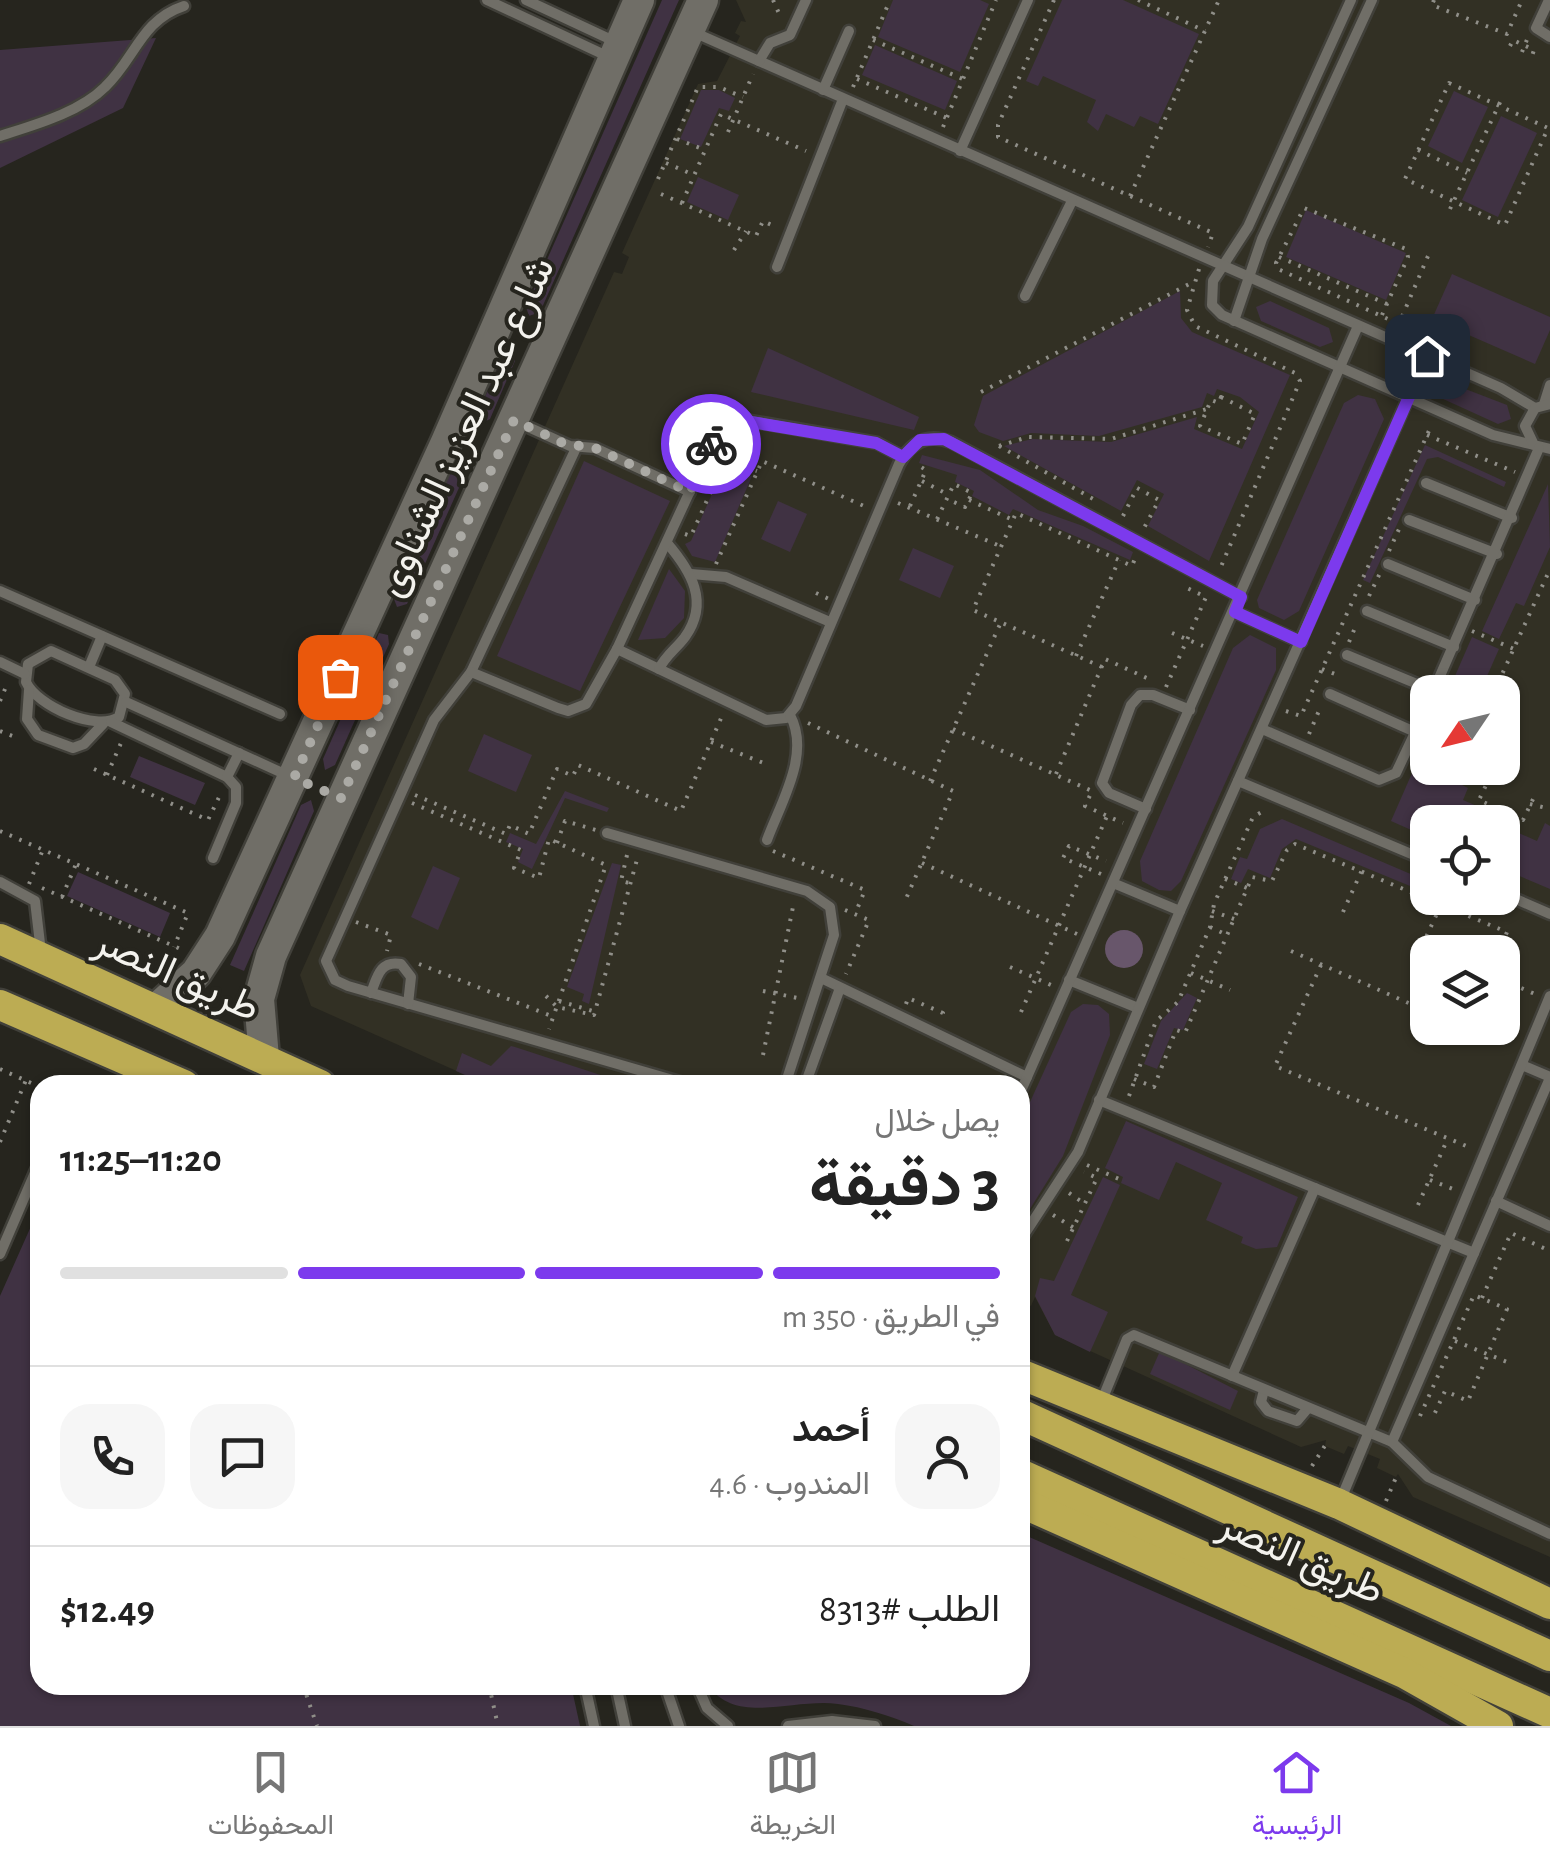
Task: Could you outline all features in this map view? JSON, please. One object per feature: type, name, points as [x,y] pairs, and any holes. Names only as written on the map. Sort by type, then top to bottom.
[{"type":"highway","name":"طريق النصر","points":[[0,939],[299,1075]]},
{"type":"highway","points":[[0,1005],[161,1075]]},
{"type":"highway","name":"طريق النصر","points":[[1030,1378],[1339,1504],[1550,1604]]},
{"type":"highway","points":[[1030,1419],[1550,1656]]},
{"type":"highway","name":"طريق النصر","points":[[1030,1479],[1550,1713]]},
{"type":"highway","points":[[1030,1506],[1404,1674],[1498,1726]]},
{"type":"street","name":"شارع عبد العزيز الشناوى","points":[[156,1009],[208,961],[446,442],[639,0]]},
{"type":"street","name":"شارع عبد العزيز الشناوى","points":[[264,1058],[258,1014],[266,970],[702,0]]},
{"type":"street","points":[[498,324],[548,345]]},
{"type":"street","points":[[446,442],[494,463]]},
{"type":"street","points":[[371,609],[417,629]]},
{"type":"street","points":[[294,778],[341,798]]},
{"type":"street","points":[[1508,1695],[1550,1724]]},
{"type":"lane","points":[[488,0],[616,51]]},
{"type":"lane","points":[[526,0],[616,51]]},
{"type":"lane","points":[[759,61],[770,42],[788,38],[806,0]]},
{"type":"lane","points":[[960,151],[1028,0]]},
{"type":"lane","points":[[1351,0],[1248,228],[1222,267],[1209,298],[1216,311],[1234,321],[1507,440],[1541,447]]},
{"type":"lane","points":[[1234,321],[1262,240],[1372,0]]},
{"type":"lane","points":[[1549,0],[1536,28],[1550,37]]},
{"type":"lane","points":[[0,136],[94,97],[112,80],[152,22],[184,6]]},
{"type":"lane","points":[[1338,28],[1355,35]]},
{"type":"lane","points":[[689,30],[1543,405]]},
{"type":"lane","points":[[823,90],[849,31]]},
{"type":"lane","points":[[777,267],[845,100]]},
{"type":"lane","points":[[1025,296],[1072,201]]},
{"type":"lane","points":[[1028,1075],[1358,326]]},
{"type":"lane","points":[[1030,1226],[1072,1163],[1427,356]]},
{"type":"lane","points":[[1541,447],[1525,426],[1543,405],[1550,385]]},
{"type":"lane","points":[[514,420],[577,446],[595,448],[690,492]]},
{"type":"lane","points":[[471,672],[568,710],[586,704],[617,648],[716,434],[739,420],[876,443],[903,457]]},
{"type":"lane","points":[[766,840],[798,755],[797,730],[790,715],[884,497],[903,457],[920,440],[936,438],[986,460],[1241,597]]},
{"type":"lane","points":[[577,446],[471,672],[434,720],[326,954],[328,968],[341,984],[655,1075]]},
{"type":"lane","points":[[1442,675],[1541,447]]},
{"type":"lane","points":[[1426,483],[1512,518]]},
{"type":"lane","points":[[1409,520],[1497,554]]},
{"type":"lane","points":[[659,668],[684,637],[695,615],[697,598],[691,574],[667,543]]},
{"type":"lane","points":[[1388,564],[1476,600]]},
{"type":"lane","points":[[691,574],[712,574],[830,622]]},
{"type":"lane","points":[[0,591],[280,714]]},
{"type":"lane","points":[[1367,611],[1454,647]]},
{"type":"lane","points":[[1235,612],[1301,642]]},
{"type":"lane","points":[[88,667],[102,636]]},
{"type":"lane","points":[[617,648],[771,721],[790,715]]},
{"type":"lane","points":[[20,671],[34,657],[51,651],[115,680],[126,702],[294,778]]},
{"type":"lane","points":[[1346,655],[1410,682]]},
{"type":"lane","points":[[0,662],[20,671],[29,690],[28,719],[38,735],[72,748],[84,744],[126,702]]},
{"type":"lane","points":[[29,690],[43,700],[128,730],[228,777],[238,798],[213,858]]},
{"type":"lane","points":[[1146,809],[1108,793],[1102,779],[1133,701],[1144,694],[1192,704]]},
{"type":"lane","points":[[1330,694],[1410,730]]},
{"type":"lane","points":[[1262,729],[1379,780],[1396,773],[1410,743]]},
{"type":"lane","points":[[228,777],[239,753]]},
{"type":"lane","points":[[1238,781],[1410,853]]},
{"type":"lane","points":[[607,834],[820,896],[835,921],[788,1075]]},
{"type":"lane","points":[[1113,881],[1180,911]]},
{"type":"lane","points":[[0,882],[27,888],[38,907],[42,958]]},
{"type":"lane","points":[[1520,901],[1550,914]]},
{"type":"lane","points":[[371,993],[380,969],[401,964],[412,977],[408,1004]]},
{"type":"lane","points":[[820,978],[1023,1075]]},
{"type":"lane","points":[[1067,985],[1138,1008]]},
{"type":"lane","points":[[809,1075],[840,988]]},
{"type":"lane","points":[[1339,1504],[1549,998]]},
{"type":"lane","points":[[1392,1442],[1550,1078],[1522,1064]]},
{"type":"lane","points":[[1099,1100],[1474,1253]]},
{"type":"lane","points":[[0,1254],[30,1184]]},
{"type":"lane","points":[[1232,1376],[1315,1188]]},
{"type":"lane","points":[[1496,1202],[1550,1226]]},
{"type":"lane","points":[[1099,1406],[1132,1335],[1392,1442],[1428,1476],[1550,1534]]},
{"type":"lane","points":[[1264,1390],[1262,1406],[1279,1415],[1298,1421],[1308,1408]]},
{"type":"lane","points":[[1384,1400],[1406,1410]]},
{"type":"lane","points":[[587,1695],[594,1726]]},
{"type":"lane","points":[[618,1695],[625,1726]]},
{"type":"lane","points":[[669,1695],[680,1726]]},
{"type":"lane","points":[[701,1695],[707,1708],[728,1726]]},
{"type":"lane","points":[[788,1726],[832,1721],[874,1726]]},
{"type":"path","points":[[773,0],[778,15],[795,24]]},
{"type":"path","points":[[845,100],[890,0]]},
{"type":"path","points":[[937,141],[995,2],[988,0]]},
{"type":"path","points":[[1054,0],[998,126],[998,137],[1213,233],[1187,310],[1195,326],[1295,373],[1300,381],[1214,582]]},
{"type":"path","points":[[1138,0],[1205,30]]},
{"type":"path","points":[[1154,7],[1157,0]]},
{"type":"path","points":[[1130,197],[1219,0]]},
{"type":"path","points":[[1434,0],[1432,5],[1507,34],[1522,0]]},
{"type":"path","points":[[873,40],[963,79]]},
{"type":"path","points":[[1510,46],[1513,40],[1524,49],[1534,50],[1532,56]]},
{"type":"path","points":[[728,132],[759,61]]},
{"type":"path","points":[[856,79],[946,118]]},
{"type":"path","points":[[1449,83],[1498,105],[1548,128],[1505,225],[1406,180],[1449,83]]},
{"type":"path","points":[[658,179],[698,87],[718,87],[744,96]]},
{"type":"path","points":[[1450,208],[1503,96]]},
{"type":"path","points":[[682,203],[721,114],[820,157]]},
{"type":"path","points":[[676,138],[705,150]]},
{"type":"path","points":[[1418,150],[1467,173]]},
{"type":"path","points":[[666,162],[694,175]]},
{"type":"path","points":[[661,194],[756,236],[763,221],[790,233]]},
{"type":"path","points":[[1382,315],[1408,258],[1404,248],[1307,207],[1276,266],[1399,324]]},
{"type":"path","points":[[734,250],[746,232]]},
{"type":"path","points":[[1391,341],[1428,256]]},
{"type":"path","points":[[1279,257],[1387,304]]},
{"type":"path","points":[[981,392],[1195,280]]},
{"type":"path","points":[[986,460],[999,446],[1018,438],[1111,439],[1207,409],[1211,400],[1219,403],[1221,397],[1256,414],[1242,444],[1200,426],[1207,409]]},
{"type":"path","points":[[1272,706],[1300,716],[1438,411]]},
{"type":"path","points":[[1426,435],[1528,477]]},
{"type":"path","points":[[903,457],[926,470],[909,508]]},
{"type":"path","points":[[674,528],[691,536],[725,460],[757,472]]},
{"type":"path","points":[[712,574],[762,461],[878,512]]},
{"type":"path","points":[[921,481],[948,497],[965,507],[972,493],[954,484],[948,497],[937,519]]},
{"type":"path","points":[[1123,516],[1138,488],[1159,500],[1144,528]]},
{"type":"path","points":[[884,497],[1001,547]]},
{"type":"path","points":[[969,500],[1013,520]]},
{"type":"path","points":[[1102,667],[973,610],[1016,513],[1132,566],[1142,543]]},
{"type":"path","points":[[1076,656],[1119,560]]},
{"type":"path","points":[[1502,675],[1550,569]]},
{"type":"path","points":[[1160,698],[1206,597],[1185,587],[1192,570]]},
{"type":"path","points":[[1362,580],[1374,586]]},
{"type":"path","points":[[816,593],[823,596]]},
{"type":"path","points":[[930,780],[1001,622]]},
{"type":"path","points":[[1342,624],[1354,630]]},
{"type":"path","points":[[1464,627],[1514,648]]},
{"type":"path","points":[[1172,633],[1216,652]]},
{"type":"path","points":[[1056,774],[1105,660],[1166,686],[1192,704]]},
{"type":"path","points":[[1322,669],[1335,674]]},
{"type":"path","points":[[0,702],[20,671]]},
{"type":"path","points":[[400,793],[506,834],[510,825],[530,834],[557,769],[573,776],[578,766],[682,810],[728,702]]},
{"type":"path","points":[[790,715],[953,791],[905,901]]},
{"type":"path","points":[[953,729],[1092,791],[1085,806],[1137,829]]},
{"type":"path","points":[[107,775],[128,730]]},
{"type":"path","points":[[0,731],[16,737]]},
{"type":"path","points":[[711,742],[766,764]]},
{"type":"path","points":[[94,769],[208,820],[228,777]]},
{"type":"path","points":[[1486,785],[1479,800],[1490,805]]},
{"type":"path","points":[[400,793],[521,850],[514,868],[540,878],[549,839],[606,865],[544,1043]]},
{"type":"path","points":[[1520,819],[1523,820],[1534,797]]},
{"type":"path","points":[[1530,804],[1550,810]]},
{"type":"path","points":[[1124,1110],[1156,1021],[1178,1002],[1253,817],[1271,810]]},
{"type":"path","points":[[1021,1012],[1108,816]]},
{"type":"path","points":[[557,842],[565,821],[607,834]]},
{"type":"path","points":[[0,831],[188,913],[174,946]]},
{"type":"path","points":[[630,884],[621,881],[631,840]]},
{"type":"path","points":[[1134,1079],[1154,1087],[1176,1030],[1185,1034],[1247,888],[1254,876],[1273,880],[1286,850],[1295,844],[1410,891]]},
{"type":"path","points":[[1113,881],[1063,858],[1063,852],[1068,846],[1120,867]]},
{"type":"path","points":[[27,888],[43,850]]},
{"type":"path","points":[[546,996],[589,1017],[596,1012],[638,856]]},
{"type":"path","points":[[786,856],[865,890],[852,912],[870,920],[840,988]]},
{"type":"path","points":[[922,863],[1088,939]]},
{"type":"path","points":[[62,897],[76,864]]},
{"type":"path","points":[[1344,912],[1362,870]]},
{"type":"path","points":[[15,876],[27,888],[62,897],[208,961]]},
{"type":"path","points":[[1225,880],[1247,888]]},
{"type":"path","points":[[762,1055],[794,902]]},
{"type":"path","points":[[1212,911],[1234,920]]},
{"type":"path","points":[[1467,915],[1507,932],[1506,935]]},
{"type":"path","points":[[343,916],[391,935],[385,950],[402,957]]},
{"type":"path","points":[[1210,928],[1227,935]]},
{"type":"path","points":[[1291,951],[1410,1005]]},
{"type":"path","points":[[419,964],[554,1016]]},
{"type":"path","points":[[1321,965],[1276,1066],[1484,1154]]},
{"type":"path","points":[[1010,967],[1067,985]]},
{"type":"path","points":[[1191,974],[1230,990]]},
{"type":"path","points":[[1520,987],[1549,998]]},
{"type":"path","points":[[763,991],[793,997]]},
{"type":"path","points":[[908,998],[943,1014]]},
{"type":"path","points":[[927,1007],[930,1000]]},
{"type":"path","points":[[0,1068],[30,1082]]},
{"type":"path","points":[[0,1142],[26,1080]]},
{"type":"path","points":[[1418,1205],[1448,1138]]},
{"type":"path","points":[[1072,1163],[1119,1180]]},
{"type":"path","points":[[1067,1241],[1097,1178],[1072,1163]]},
{"type":"path","points":[[1430,1180],[1466,1194]]},
{"type":"path","points":[[1059,1186],[1086,1204]]},
{"type":"path","points":[[1042,1208],[1074,1228]]},
{"type":"path","points":[[1482,1298],[1510,1233],[1550,1251]]},
{"type":"path","points":[[1406,1410],[1422,1417],[1474,1295],[1507,1309],[1468,1400],[1445,1391],[1434,1416]]},
{"type":"path","points":[[1455,1341],[1507,1362]]},
{"type":"path","points":[[1300,1488],[1326,1444]]},
{"type":"path","points":[[307,1695],[318,1726]]},
{"type":"path","points":[[491,1695],[498,1726]]},
{"type":"shaded area","points":[[662,0],[679,0],[540,312],[529,316],[526,307]]},
{"type":"shaded area","points":[[736,0],[1550,0],[1550,1557],[1413,1497],[1398,1474],[1396,1477],[1377,1468],[1380,1459],[1348,1446],[1344,1454],[1325,1446],[1326,1440],[1301,1447],[1055,1335],[1035,1297],[1030,1306],[1030,1075],[466,1075],[311,1006],[300,975],[614,272],[622,274],[629,257],[622,253],[698,84],[717,81],[740,36],[735,33],[741,21],[746,22]]},
{"type":"shaded area","points":[[893,0],[980,0],[989,4],[960,72],[878,37]]},
{"type":"shaded area","points":[[1062,0],[1123,0],[1199,34],[1158,124],[1140,116],[1134,127],[1106,114],[1098,131],[1087,122],[1096,100],[1043,76],[1038,86],[1026,81]]},
{"type":"shaded area","points":[[156,38],[123,108],[0,168],[0,50]]},
{"type":"shaded area","points":[[875,45],[957,81],[945,110],[862,75]]},
{"type":"shaded area","points":[[701,90],[719,90],[735,98],[729,111],[719,108],[701,147],[680,139]]},
{"type":"shaded area","points":[[1454,91],[1488,107],[1462,163],[1428,146]]},
{"type":"shaded area","points":[[1501,116],[1537,133],[1498,217],[1462,200]]},
{"type":"shaded area","points":[[698,177],[739,195],[728,220],[687,202]]},
{"type":"shaded area","points":[[1306,210],[1406,253],[1386,300],[1286,257]]},
{"type":"shaded area","points":[[1452,274],[1550,317],[1550,330],[1535,364],[1432,319]]},
{"type":"shaded area","points":[[1180,291],[1181,318],[1192,332],[1290,375],[1209,561],[1148,526],[1164,494],[1137,480],[1121,511],[1004,446],[1032,439],[1111,442],[1197,417],[1194,429],[1242,449],[1259,412],[1240,397],[1217,389],[1214,396],[1207,393],[1202,407],[1099,436],[1031,433],[1003,441],[979,432],[974,425],[983,396]]},
{"type":"shaded area","points":[[1270,301],[1329,328],[1333,342],[1320,347],[1261,321],[1256,307]]},
{"type":"shaded area","points":[[768,348],[919,417],[914,430],[751,392]]},
{"type":"shaded area","points":[[505,353],[511,353],[515,361],[490,419],[482,423],[477,414]]},
{"type":"shaded area","points":[[1442,380],[1507,405],[1511,419],[1498,424],[1441,398],[1435,388]]},
{"type":"shaded area","points":[[1358,395],[1375,399],[1384,419],[1299,611],[1284,620],[1259,608],[1257,600],[1344,403]]},
{"type":"shaded area","points":[[1425,445],[1506,482],[1504,487],[1438,457],[1427,459],[1370,583],[1363,580]]},
{"type":"shaded area","points":[[922,455],[980,470],[1038,510],[1083,526],[1133,552],[1130,560],[1013,509],[1009,515],[972,496],[974,491],[955,482],[957,475],[919,463]]},
{"type":"shaded area","points":[[584,461],[670,501],[580,691],[497,656]]},
{"type":"shaded area","points":[[725,465],[752,476],[715,562],[692,556],[685,544],[691,541]]},
{"type":"shaded area","points":[[459,470],[462,481],[407,604],[397,607],[394,599],[449,475]]},
{"type":"shaded area","points":[[1548,484],[1550,547],[1524,606],[1516,603],[1499,639],[1482,631]]},
{"type":"shaded area","points":[[778,501],[807,514],[790,552],[761,539]]},
{"type":"shaded area","points":[[913,548],[954,566],[940,598],[899,580]]},
{"type":"shaded area","points":[[669,569],[685,591],[684,618],[665,638],[638,640]]},
{"type":"shaded area","points":[[379,633],[388,635],[389,644],[335,765],[325,770],[323,759]]},
{"type":"shaded area","points":[[1250,635],[1276,648],[1276,670],[1181,881],[1171,891],[1159,890],[1142,881],[1140,861],[1233,648]]},
{"type":"shaded area","points":[[1472,637],[1499,649],[1488,675],[1455,675]]},
{"type":"shaded area","points":[[484,734],[532,755],[516,792],[468,771]]},
{"type":"shaded area","points":[[139,756],[205,783],[195,805],[130,777]]},
{"type":"shaded area","points":[[1410,778],[1410,785],[1462,785],[1468,788],[1463,800],[1475,805],[1410,805],[1410,829],[1391,821]]},
{"type":"shaded area","points":[[565,791],[609,808],[607,812],[565,798],[532,869],[518,862],[523,849],[506,842],[510,833],[536,844]]},
{"type":"shaded area","points":[[311,800],[314,811],[244,971],[230,965],[301,805]]},
{"type":"shaded area","points":[[1282,819],[1410,874],[1410,886],[1296,839],[1282,849],[1270,878],[1248,869],[1241,883],[1231,879],[1240,857],[1247,859],[1260,829]]},
{"type":"shaded area","points":[[1545,823],[1550,826],[1550,889],[1520,876],[1520,834],[1537,841]]},
{"type":"shaded area","points":[[612,863],[621,865],[589,1004],[582,1001],[584,994],[567,987]]},
{"type":"shaded area","points":[[433,866],[460,878],[438,930],[411,917]]},
{"type":"shaded area","points":[[78,872],[170,913],[160,937],[67,896]]},
{"type":"shaded area","points":[[1124,930],[1137,936],[1143,949],[1137,962],[1124,968],[1111,962],[1105,949],[1111,936]]},
{"type":"shaded area","points":[[1187,993],[1197,998],[1183,1030],[1174,1028],[1157,1069],[1144,1064],[1161,1021]]},
{"type":"shaded area","points":[[1083,1004],[1098,1005],[1109,1014],[1110,1035],[1063,1156],[1030,1209],[1030,1102],[1071,1012]]},
{"type":"shaded area","points":[[511,1046],[600,1075],[465,1075],[456,1071],[462,1053],[491,1066]]},
{"type":"shaded area","points":[[1126,1121],[1298,1197],[1277,1247],[1256,1249],[1241,1243],[1243,1237],[1206,1220],[1222,1183],[1176,1162],[1159,1200],[1121,1183],[1123,1177],[1105,1168]]},
{"type":"shaded area","points":[[1103,1177],[1120,1185],[1071,1295],[1108,1312],[1090,1352],[1055,1335],[1035,1296],[1040,1278],[1054,1281]]},
{"type":"shaded area","points":[[30,1228],[30,1695],[573,1695],[580,1726],[0,1726],[0,1296]]},
{"type":"shaded area","points":[[1160,1351],[1238,1391],[1230,1410],[1150,1374]]},
{"type":"shaded area","points":[[1030,1537],[1409,1703],[1451,1726],[914,1726],[877,1712],[838,1704],[750,1707],[720,1697],[1030,1695]]},
{"type":"way so far","points":[[340,677],[294,778],[341,798],[514,420],[570,446],[595,448],[690,492],[711,444]]},
{"type":"route","points":[[711,444],[721,428],[739,420],[876,443],[903,457],[920,440],[944,439],[1241,597],[1235,612],[1301,642],[1427,356]]}]
